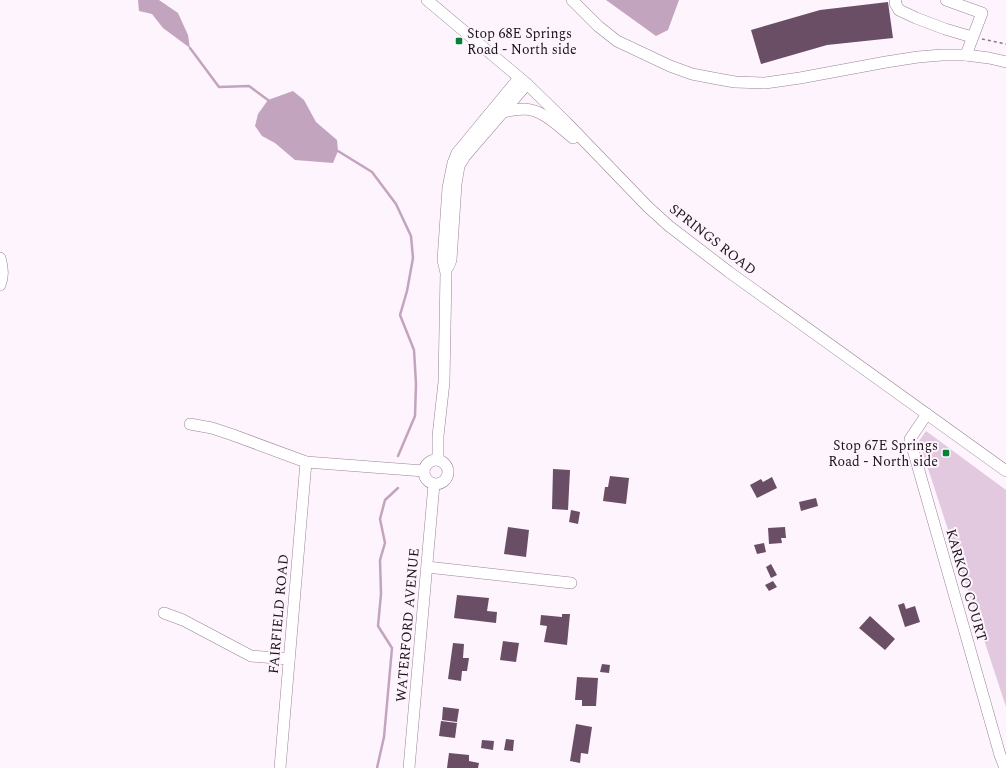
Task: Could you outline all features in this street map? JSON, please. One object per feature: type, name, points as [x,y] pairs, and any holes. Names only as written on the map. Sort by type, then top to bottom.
[{"type":"street","name":"SPRINGS ROAD","points":[[427,0],[523,81],[566,122],[648,207],[667,224],[729,272],[1006,471]]},
{"type":"street","points":[[572,0],[598,26],[617,41],[670,66],[692,74],[724,80],[766,83],[918,57],[966,55],[1006,62]]},
{"type":"street","points":[[896,0],[895,3],[899,10],[938,26],[972,37]]},
{"type":"street","points":[[946,0],[982,13],[966,55]]},
{"type":"street","points":[[446,273],[451,260],[456,184],[459,166],[465,156],[502,112],[523,81]]},
{"type":"street","points":[[438,460],[438,436],[444,382],[446,273],[443,260],[448,188],[452,163],[457,153],[523,81]]},
{"type":"street","points":[[502,112],[518,109],[532,110],[551,120],[577,142],[652,217],[667,224]]},
{"type":"street","points":[[0,258],[3,268],[0,285]]},
{"type":"street","name":"KARKOO COURT","points":[[927,414],[910,439],[998,747],[1006,768]]},
{"type":"street","points":[[190,424],[212,428],[306,462],[424,471]]},
{"type":"street","points":[[438,460],[446,465],[448,474],[443,482],[434,484],[426,480],[424,471],[428,462],[438,460]]},
{"type":"street","name":"FAIRFIELD ROAD","points":[[280,768],[306,462]]},
{"type":"street","name":"WATERFORD AVENUE","points":[[409,768],[434,484]]},
{"type":"street","points":[[427,567],[571,583]]},
{"type":"street","points":[[164,613],[183,620],[251,656],[289,659]]},
{"type":"path","points":[[972,37],[1006,44]]},
{"type":"shaded area","points":[[138,0],[159,0],[178,13],[188,35],[190,48],[163,28],[152,14],[139,11]]},
{"type":"shaded area","points":[[606,0],[679,0],[668,30],[656,36]]},
{"type":"shaded area","points":[[293,91],[304,100],[316,122],[337,140],[338,151],[333,163],[295,160],[275,143],[262,136],[255,126],[258,114],[268,100]]},
{"type":"shaded area","points":[[926,431],[1006,490],[1006,707],[919,441]]},
{"type":"building","points":[[888,2],[893,38],[827,45],[761,64],[751,30],[820,10]]},
{"type":"building","points":[[553,469],[570,470],[568,510],[552,509]]},
{"type":"building","points":[[610,476],[629,478],[626,504],[603,501],[605,487],[608,487]]},
{"type":"building","points":[[772,477],[777,488],[757,498],[750,485],[761,479],[763,482]]},
{"type":"building","points":[[816,498],[818,506],[801,511],[799,502]]},
{"type":"building","points":[[571,510],[580,512],[578,524],[569,522]]},
{"type":"building","points":[[508,527],[529,530],[526,557],[504,554]]},
{"type":"building","points":[[785,527],[786,538],[781,538],[782,543],[769,544],[768,528]]},
{"type":"building","points":[[764,543],[766,552],[757,554],[754,545]]},
{"type":"building","points":[[771,564],[777,575],[771,578],[766,567]]},
{"type":"building","points":[[773,581],[777,587],[769,591],[765,585]]},
{"type":"building","points":[[457,595],[489,598],[487,611],[497,612],[496,623],[454,618]]},
{"type":"building","points":[[904,603],[906,609],[915,606],[920,622],[905,627],[898,605]]},
{"type":"building","points":[[562,614],[570,614],[567,645],[544,642],[547,626],[540,625],[541,615],[562,617]]},
{"type":"building","points":[[870,616],[895,639],[885,650],[859,628]]},
{"type":"building","points":[[503,641],[519,643],[516,662],[500,660]]},
{"type":"building","points":[[453,643],[464,644],[463,658],[469,658],[467,671],[462,671],[461,681],[448,679]]},
{"type":"building","points":[[602,664],[610,665],[609,673],[600,672]]},
{"type":"building","points":[[577,677],[598,678],[596,706],[582,706],[582,700],[575,700]]},
{"type":"building","points":[[443,707],[459,709],[457,722],[442,720]]},
{"type":"building","points":[[441,721],[457,723],[455,738],[439,736]]},
{"type":"building","points":[[576,724],[592,727],[588,754],[581,753],[580,763],[570,761]]},
{"type":"building","points":[[506,739],[514,740],[513,751],[504,750]]},
{"type":"building","points":[[482,740],[494,741],[493,750],[481,748]]},
{"type":"building","points":[[449,753],[469,755],[469,761],[479,763],[478,768],[447,768]]},
{"type":"waterway","points":[[190,48],[219,87],[249,86],[268,100]]},
{"type":"waterway","points":[[338,151],[372,172],[396,204],[411,236],[413,258],[407,291],[400,315],[414,350],[416,384],[415,416],[398,456]]},
{"type":"waterway","points":[[377,768],[384,737],[392,648],[378,626],[381,594],[380,560],[385,543],[380,519],[385,500],[398,488]]},
{"type":"place","name":"Stop 68E Springs Road - North side","points":[[459,41]]},
{"type":"place","name":"Stop 67E Springs Road - North side","points":[[946,453]]}]
